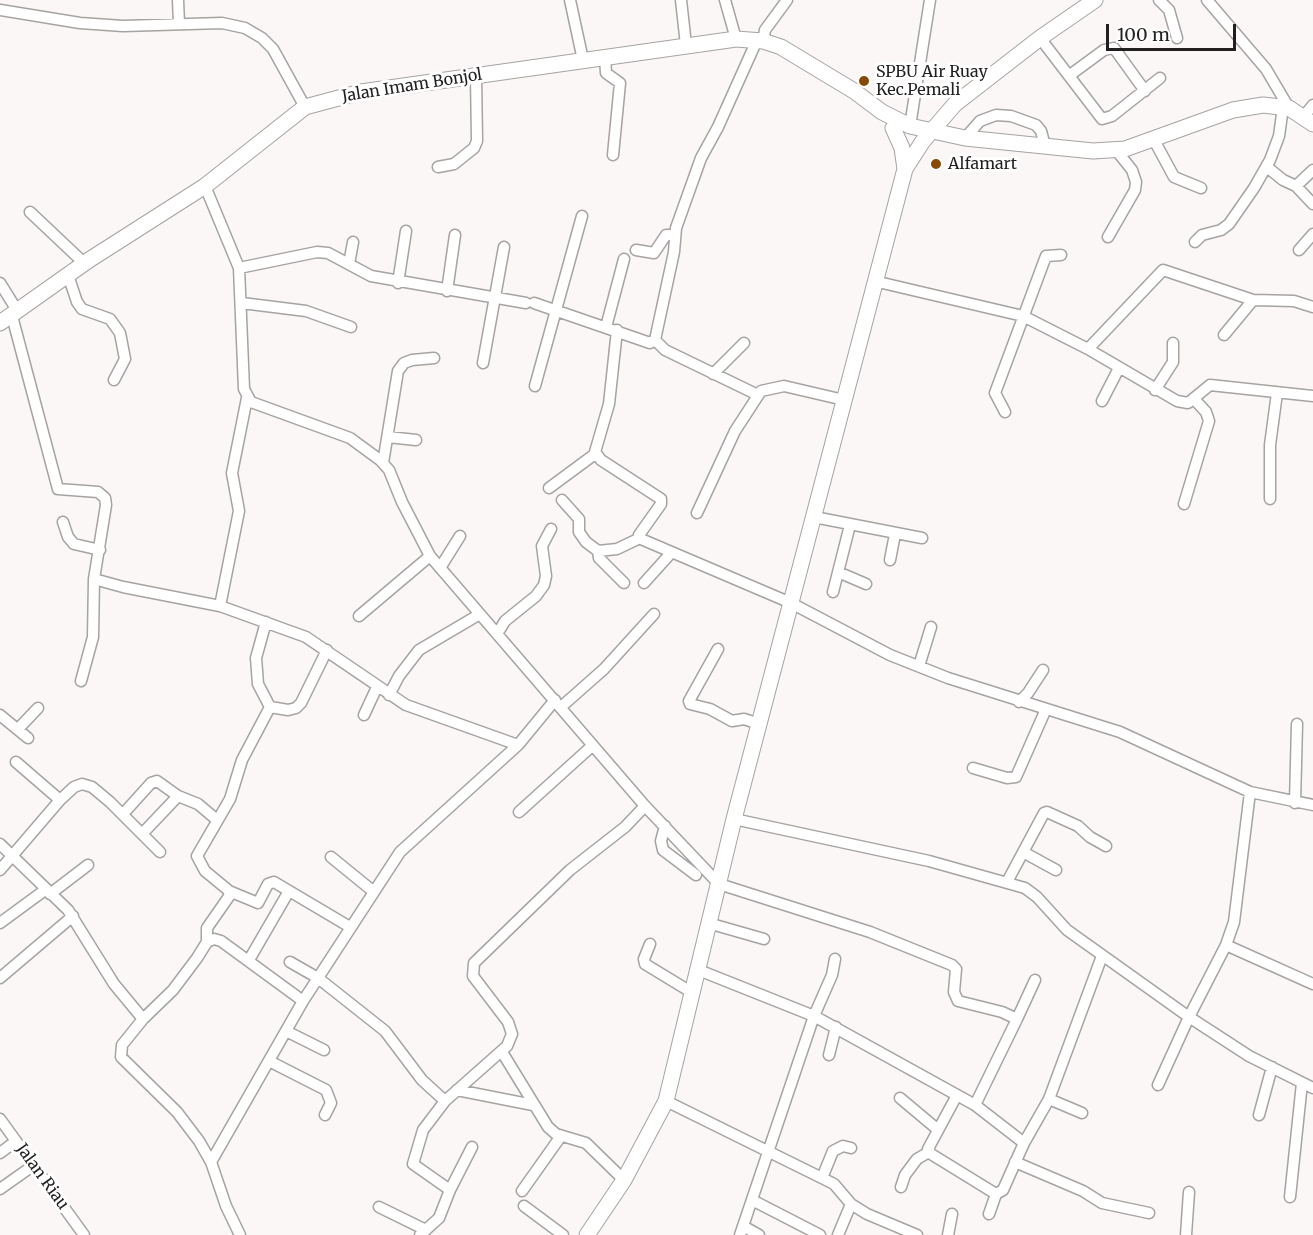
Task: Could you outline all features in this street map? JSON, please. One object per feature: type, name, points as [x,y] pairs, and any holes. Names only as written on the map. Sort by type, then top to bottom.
[{"type":"main road","points":[[587,1235],[624,1180],[666,1101],[734,819],[904,169],[927,135],[969,92],[1088,2]]},
{"type":"main road","name":"Jalan Imam Bonjol","points":[[10,317],[84,263],[205,186],[305,107],[361,92],[736,39],[760,41],[781,47],[927,135]]},
{"type":"main road","name":"Jalan Imam Bonjol","points":[[875,105],[893,128],[927,135]]},
{"type":"main road","points":[[927,135],[948,141],[963,138],[1116,150],[1134,148],[1233,110],[1263,105],[1286,108],[1310,115]]},
{"type":"main road","points":[[893,128],[902,148],[904,169]]},
{"type":"street","points":[[178,0],[179,24]]},
{"type":"street","points":[[570,0],[583,60]]},
{"type":"street","points":[[681,0],[686,45]]},
{"type":"street","points":[[725,0],[736,39]]},
{"type":"street","points":[[239,268],[317,252],[328,253],[371,276],[398,283],[558,309],[650,343],[655,340],[675,236],[701,158],[765,30],[787,0]]},
{"type":"street","points":[[910,126],[930,0]]},
{"type":"street","points":[[1159,0],[1169,10],[1177,38]]},
{"type":"street","points":[[1195,242],[1202,235],[1221,230],[1229,224],[1267,167],[1286,108],[1266,69],[1207,0]]},
{"type":"street","points":[[0,10],[80,23],[123,26],[234,25],[262,38],[282,62],[305,107]]},
{"type":"street","points":[[1040,38],[1102,119],[1112,116],[1160,78]]},
{"type":"street","points":[[1070,75],[1104,50],[1113,48],[1146,91]]},
{"type":"street","points":[[605,57],[606,74],[620,83],[613,156]]},
{"type":"street","points":[[438,167],[454,164],[474,148],[477,141],[476,76]]},
{"type":"street","points":[[963,138],[980,121],[996,115],[1011,116],[1036,125],[1041,131],[1045,146]]},
{"type":"street","points":[[1154,140],[1174,177],[1201,188]]},
{"type":"street","points":[[1108,237],[1135,190],[1136,183],[1132,170],[1116,150]]},
{"type":"street","points":[[1267,167],[1283,180],[1296,186],[1313,204]]},
{"type":"street","points":[[1296,186],[1313,170]]},
{"type":"street","points":[[205,186],[239,268],[244,389],[247,398],[232,473],[239,511],[220,606]]},
{"type":"street","points":[[30,212],[84,263]]},
{"type":"street","points":[[535,386],[582,216]]},
{"type":"street","points":[[398,283],[406,231]]},
{"type":"street","points":[[1299,250],[1313,234]]},
{"type":"street","points":[[447,291],[455,235]]},
{"type":"street","points":[[636,250],[654,253],[662,238],[666,235],[675,236]]},
{"type":"street","points":[[349,264],[353,242]]},
{"type":"street","points":[[483,363],[504,247]]},
{"type":"street","points":[[1005,412],[995,393],[1046,256],[1061,255]]},
{"type":"street","points":[[549,488],[596,454],[609,404],[612,328],[624,259]]},
{"type":"street","points":[[1088,349],[1163,270],[1253,300],[1294,302],[1313,308]]},
{"type":"street","points":[[68,275],[77,302],[82,309],[105,316],[115,324],[120,333],[125,359],[114,380]]},
{"type":"street","points":[[874,281],[1023,316],[1088,349],[1155,390],[1184,403],[1194,399],[1204,387],[1210,385],[1313,396]]},
{"type":"street","points":[[0,283],[58,489],[98,492],[105,498],[100,550],[94,579],[93,637],[81,681]]},
{"type":"street","points":[[1224,335],[1253,300]]},
{"type":"street","points":[[242,303],[306,311],[351,327]]},
{"type":"street","points":[[655,340],[665,350],[758,395]]},
{"type":"street","points":[[713,374],[744,343]]},
{"type":"street","points":[[1155,390],[1173,362],[1173,343]]},
{"type":"street","points":[[383,463],[400,367],[412,360],[434,358]]},
{"type":"street","points":[[1102,401],[1119,368]]},
{"type":"street","points":[[697,513],[735,431],[758,395],[766,388],[778,385],[844,400]]},
{"type":"street","points":[[1270,499],[1270,445],[1277,393]]},
{"type":"street","points":[[247,398],[256,405],[360,443],[383,463],[430,556],[558,703],[592,746],[719,884],[870,932],[952,965],[956,969],[954,992],[958,1001],[1017,1018]]},
{"type":"street","points":[[1184,504],[1209,421],[1206,412],[1194,399]]},
{"type":"street","points":[[388,437],[416,440]]},
{"type":"street","points":[[562,500],[579,519],[579,532],[586,542],[598,551],[617,549],[640,538],[661,504],[661,499],[596,454]]},
{"type":"street","points":[[814,517],[922,538]]},
{"type":"street","points":[[63,522],[72,543],[100,550]]},
{"type":"street","points":[[833,592],[850,525]]},
{"type":"street","points":[[497,634],[505,621],[536,596],[544,585],[546,576],[542,546],[551,529]]},
{"type":"street","points":[[890,560],[896,534]]},
{"type":"street","points":[[440,568],[460,536]]},
{"type":"street","points":[[640,538],[791,603],[862,641],[919,666],[1019,702],[1120,732],[1250,792],[1313,805]]},
{"type":"street","points":[[598,551],[599,558],[624,583]]},
{"type":"street","points":[[644,584],[671,553]]},
{"type":"street","points":[[359,616],[430,556]]},
{"type":"street","points":[[838,572],[866,584]]},
{"type":"street","points":[[94,579],[220,606],[306,637],[389,695],[426,712],[518,745]]},
{"type":"street","points":[[389,695],[404,669],[419,650],[480,614]]},
{"type":"street","points":[[211,1162],[303,1001],[350,927],[411,840],[518,745],[558,703],[604,669],[654,614]]},
{"type":"street","points":[[266,622],[256,658],[258,684],[270,707]]},
{"type":"street","points":[[919,666],[931,627]]},
{"type":"street","points":[[718,649],[689,701],[690,704],[710,709],[732,721],[744,718],[759,724]]},
{"type":"street","points":[[270,707],[296,708],[301,703],[327,650]]},
{"type":"street","points":[[1019,702],[1043,670]]},
{"type":"street","points":[[364,715],[377,687]]},
{"type":"street","points":[[270,707],[242,760],[230,799],[198,858],[205,871],[229,891],[258,903],[271,882],[350,927]]},
{"type":"street","points":[[18,729],[38,708]]},
{"type":"street","points":[[973,768],[1007,778],[1016,777],[1046,709]]},
{"type":"street","points":[[0,715],[28,738]]},
{"type":"street","points":[[1295,803],[1297,724]]},
{"type":"street","points":[[519,812],[592,746]]},
{"type":"street","points":[[15,762],[60,800]]},
{"type":"street","points":[[123,814],[151,783],[157,782],[178,796],[198,804],[217,820]]},
{"type":"street","points":[[0,870],[60,800],[74,786],[85,784],[123,814],[160,852]]},
{"type":"street","points":[[1158,1085],[1189,1017],[1226,945],[1237,914],[1250,792]]},
{"type":"street","points":[[142,834],[178,796]]},
{"type":"street","points":[[450,1190],[413,1163],[424,1126],[445,1101],[502,1052],[510,1040],[512,1030],[473,976],[474,963],[570,870],[625,827],[645,806]]},
{"type":"street","points":[[1007,882],[1044,813],[1047,812],[1078,826],[1090,837],[1106,846]]},
{"type":"street","points":[[734,819],[929,861],[1025,888],[1037,897],[1067,930],[1189,1017],[1313,1089]]},
{"type":"street","points":[[664,826],[661,841],[663,850],[696,875]]},
{"type":"street","points":[[0,844],[73,916],[114,984],[143,1019]]},
{"type":"street","points":[[1023,852],[1056,870]]},
{"type":"street","points":[[331,857],[374,892]]},
{"type":"street","points":[[0,923],[88,865]]},
{"type":"street","points":[[229,891],[230,895],[207,928],[207,942],[177,985],[143,1019],[122,1045],[121,1057],[177,1112],[211,1162],[218,1186],[240,1235]]},
{"type":"street","points":[[249,960],[289,891]]},
{"type":"street","points":[[0,978],[73,916]]},
{"type":"street","points":[[708,923],[764,939]]},
{"type":"street","points":[[207,942],[219,940],[303,1001]]},
{"type":"street","points":[[650,944],[644,959],[645,964],[691,992]]},
{"type":"street","points":[[1226,945],[1313,984]]},
{"type":"street","points":[[988,1214],[996,1194],[1003,1190],[1024,1143],[1049,1099],[1067,1057],[1102,956]]},
{"type":"street","points":[[759,1235],[741,1231],[814,1016],[832,975],[835,959]]},
{"type":"street","points":[[290,962],[318,978],[385,1030],[422,1080],[445,1101]]},
{"type":"street","points":[[696,969],[836,1027],[975,1105],[1024,1143]]},
{"type":"street","points":[[975,1105],[1035,980]]},
{"type":"street","points":[[829,1055],[836,1027]]},
{"type":"street","points":[[286,1031],[324,1050]]},
{"type":"street","points":[[502,1052],[544,1122],[561,1136],[586,1143],[624,1180]]},
{"type":"street","points":[[269,1061],[326,1090],[331,1103],[325,1115]]},
{"type":"street","points":[[1259,1115],[1272,1067]]},
{"type":"street","points":[[1290,1197],[1302,1083]]},
{"type":"street","points":[[457,1090],[533,1106]]},
{"type":"street","points":[[929,1152],[929,1144],[957,1095]]},
{"type":"street","points":[[900,1098],[922,1120],[937,1130]]},
{"type":"street","points":[[1049,1099],[1082,1113]]},
{"type":"street","points":[[666,1101],[834,1184],[851,1204],[884,1223],[918,1235]]},
{"type":"street","name":"Jalan Riau","points":[[0,1119],[84,1235]]},
{"type":"street","points":[[522,1191],[561,1136]]},
{"type":"street","points":[[0,1153],[16,1142]]},
{"type":"street","points":[[822,1178],[833,1151],[843,1146],[850,1148]]},
{"type":"street","points":[[379,1207],[423,1233],[441,1215],[450,1190],[472,1147]]},
{"type":"street","points":[[901,1187],[905,1175],[917,1159],[929,1152]]},
{"type":"street","points":[[929,1152],[996,1194]]},
{"type":"street","points":[[1015,1162],[1083,1191],[1102,1203],[1149,1213]]},
{"type":"street","points":[[0,1189],[34,1165]]},
{"type":"street","points":[[1186,1235],[1189,1192]]},
{"type":"street","points":[[752,1200],[820,1235]]},
{"type":"street","points":[[838,1235],[851,1204]]},
{"type":"street","points":[[524,1206],[563,1235]]},
{"type":"street","points":[[948,1235],[952,1214]]},
{"type":"place","name":"SPBU Air Ruay Kec.Pemali","points":[[864,81]]},
{"type":"place","name":"Alfamart","points":[[936,164]]}]
